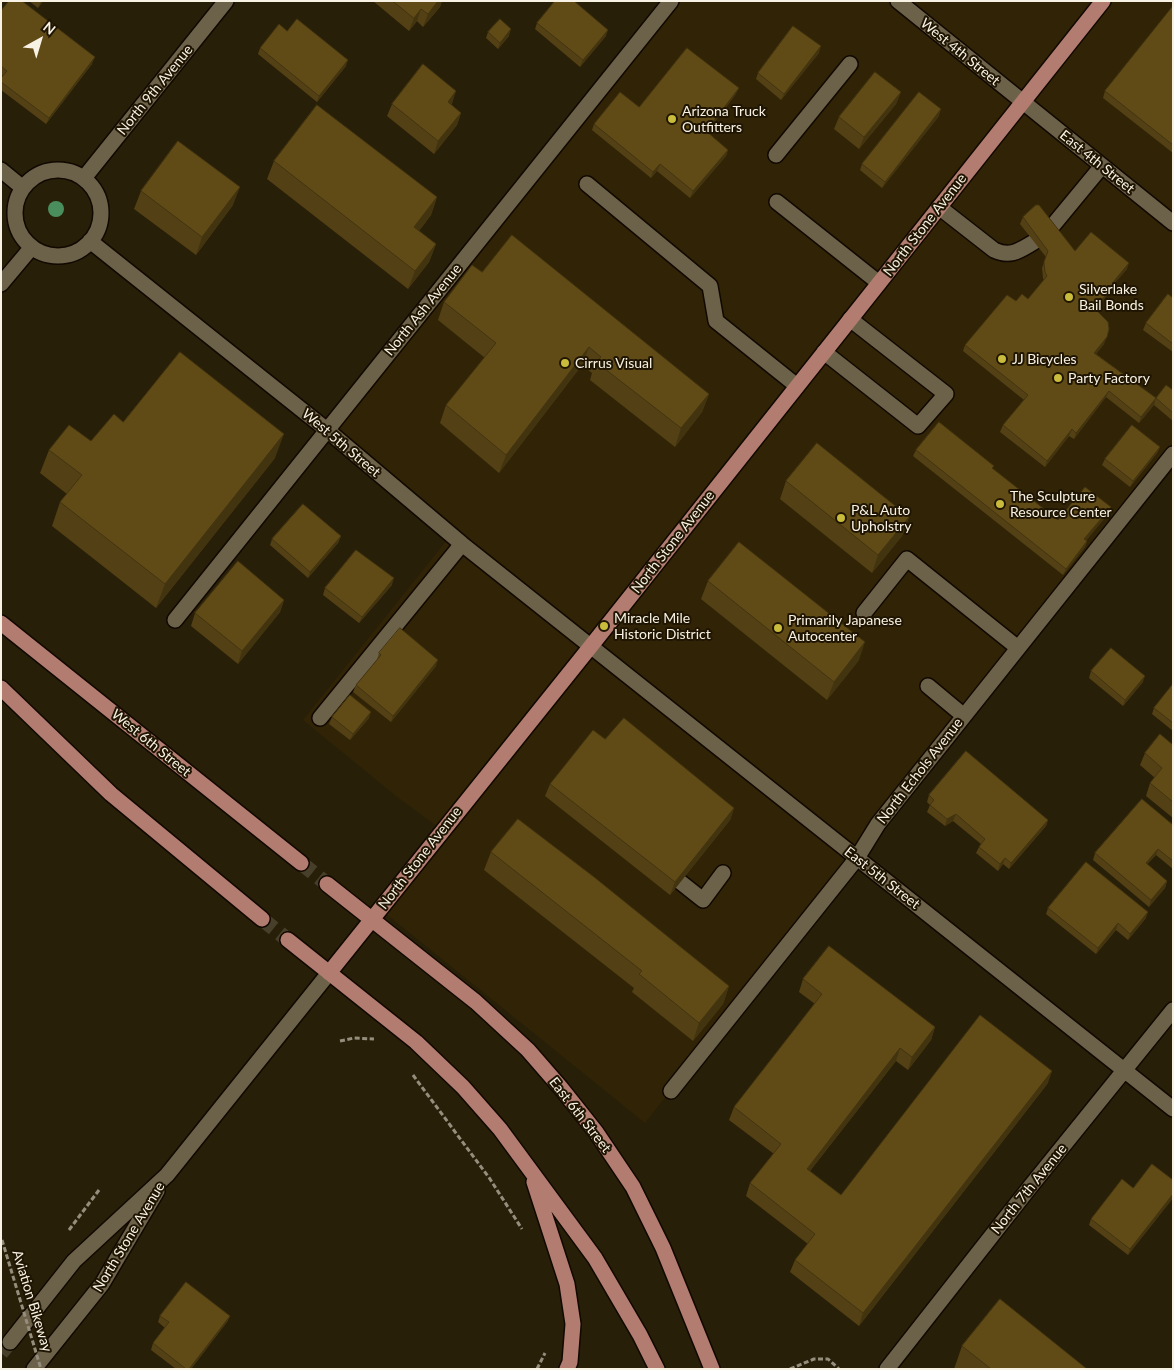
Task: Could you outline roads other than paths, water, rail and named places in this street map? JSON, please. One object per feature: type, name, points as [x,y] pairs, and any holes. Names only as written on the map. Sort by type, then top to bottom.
[{"type":"main road","name":"North Stone Avenue","points":[[329,974],[1102,1]]},
{"type":"main road","name":"West 6th Street","points":[[1,623],[301,863]]},
{"type":"main road","points":[[1,688],[111,794],[262,919]]},
{"type":"main road","points":[[327,884],[372,919]]},
{"type":"main road","name":"East 6th Street","points":[[372,919],[476,1002],[528,1050],[596,1132],[632,1187],[663,1248],[712,1369]]},
{"type":"main road","points":[[288,940],[416,1042],[463,1087],[500,1129],[595,1258],[640,1335],[657,1369]]},
{"type":"main road","points":[[530,1168],[567,1284],[573,1324],[568,1369]]},
{"type":"street","name":"North 9th Avenue","points":[[84,178],[226,1]]},
{"type":"street","name":"North Ash Avenue","points":[[175,620],[671,1]]},
{"type":"street","name":"West 4th Street","points":[[898,1],[1022,102]]},
{"type":"street","points":[[776,155],[850,64]]},
{"type":"street","name":"East 4th Street","points":[[1022,102],[1173,223]]},
{"type":"street","points":[[1050,229],[1102,166]]},
{"type":"street","points":[[1,170],[24,188]]},
{"type":"street","points":[[56,170],[71,172],[84,178],[95,190],[101,205],[101,220],[96,234],[87,246],[75,253],[60,256],[45,254],[32,247],[22,237],[16,223],[15,208],[20,193],[29,180],[41,173],[56,170]]},
{"type":"street","points":[[586,184],[710,286],[716,320],[797,386]]},
{"type":"street","points":[[777,202],[879,283]]},
{"type":"street","points":[[939,207],[994,250],[1003,254],[1016,252],[1034,242]]},
{"type":"street","name":"West 5th Street","points":[[90,241],[327,430],[462,544],[591,646]]},
{"type":"street","points":[[1,284],[32,247]]},
{"type":"street","points":[[824,352],[918,426],[946,394],[850,319]]},
{"type":"street","name":"North Echols Avenue","points":[[671,1091],[857,858],[878,824],[1173,454]]},
{"type":"street","points":[[320,718],[462,544]]},
{"type":"street","points":[[864,613],[907,559],[1018,648]]},
{"type":"street","name":"East 5th Street","points":[[591,646],[1173,1109]]},
{"type":"street","points":[[928,686],[964,716]]},
{"type":"street","points":[[651,858],[703,900],[723,873]]},
{"type":"street","name":"North Stone Avenue","points":[[10,1342],[74,1261],[166,1175],[329,974]]},
{"type":"street","name":"North 7th Avenue","points":[[887,1369],[1173,1010]]},
{"type":"street","name":"North Stone Avenue","points":[[34,1369],[102,1284],[166,1175]]},
{"type":"tunnel","points":[[301,863],[327,884]]},
{"type":"tunnel","points":[[262,919],[288,940]]},
{"type":"tunnel","points":[[1,1353],[10,1342]]},
{"type":"place","name":"Arizona Truck Outfitters","points":[[672,119]]},
{"type":"place","name":"Silverlake Bail Bonds","points":[[1069,297]]},
{"type":"place","name":"JJ Bicycles","points":[[1002,359]]},
{"type":"place","name":"Cirrus Visual","points":[[565,363]]},
{"type":"place","name":"Party Factory","points":[[1058,378]]},
{"type":"place","name":"The Sculpture Resource Center","points":[[1000,504]]},
{"type":"place","name":"P&L Auto Upholstry","points":[[841,518]]},
{"type":"place","name":"Miracle Mile Historic District","points":[[604,626]]},
{"type":"place","name":"Primarily Japanese Autocenter","points":[[778,628]]}]
